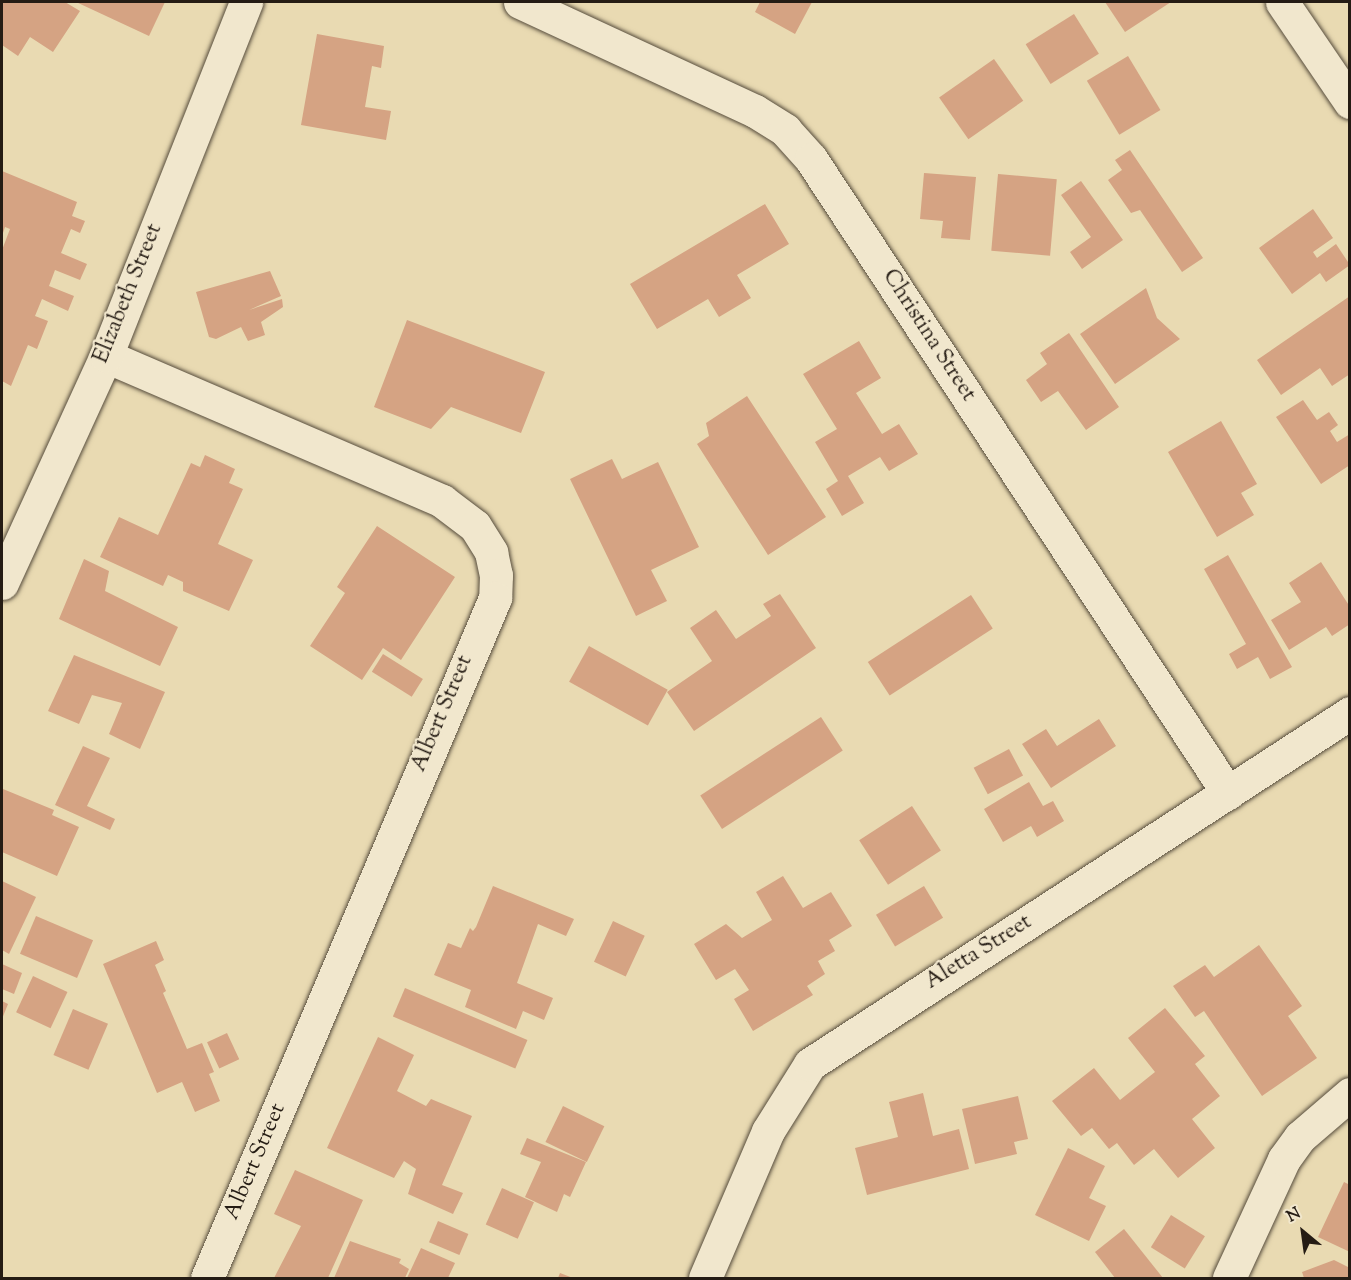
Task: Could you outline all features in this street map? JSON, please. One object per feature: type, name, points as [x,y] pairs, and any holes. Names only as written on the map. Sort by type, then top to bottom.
[{"type":"street","name":"Elizabeth Street","points":[[2,583],[106,356],[246,2]]},
{"type":"street","name":"Christina Street","points":[[520,2],[755,111],[785,130],[811,159],[1228,793]]},
{"type":"street","points":[[1282,2],[1350,102]]},
{"type":"street","name":"Albert Street","points":[[106,356],[442,501],[475,526],[491,552],[496,574],[495,598],[207,1278]]},
{"type":"street","name":"Aletta Street","points":[[705,1278],[768,1131],[810,1064],[1350,713]]},
{"type":"street","points":[[1229,1278],[1284,1159],[1300,1137],[1350,1094]]},
{"type":"building","points":[[2,2],[65,2],[80,11],[53,52],[30,37],[18,56],[2,45]]},
{"type":"building","points":[[76,2],[165,2],[149,36]]},
{"type":"building","points":[[760,2],[812,2],[795,34],[755,12]]},
{"type":"building","points":[[1105,2],[1171,2],[1125,32]]},
{"type":"building","points":[[1074,14],[1099,54],[1051,84],[1026,44]]},
{"type":"building","points":[[317,34],[384,46],[381,68],[372,66],[365,107],[391,111],[386,140],[301,125]]},
{"type":"building","points":[[1128,56],[1160,110],[1119,135],[1087,81]]},
{"type":"building","points":[[994,59],[1023,101],[968,139],[939,97]]},
{"type":"building","points":[[1130,150],[1203,258],[1182,272],[1140,210],[1131,213],[1108,180],[1122,170],[1115,160]]},
{"type":"building","points":[[2,171],[77,202],[72,216],[85,221],[80,233],[71,229],[61,253],[87,264],[80,280],[55,270],[49,286],[74,296],[68,311],[42,299],[35,316],[48,321],[37,349],[28,345],[11,386],[2,381],[2,250],[10,229],[5,227],[2,236]]},
{"type":"building","points":[[924,173],[976,177],[970,240],[941,238],[943,221],[920,219]]},
{"type":"building","points":[[998,174],[1057,179],[1050,256],[991,251]]},
{"type":"building","points":[[1081,181],[1123,240],[1082,269],[1070,252],[1091,237],[1061,195]]},
{"type":"building","points":[[765,204],[789,244],[737,275],[751,298],[719,317],[708,299],[657,329],[630,284]]},
{"type":"building","points":[[1313,209],[1333,238],[1313,252],[1317,258],[1336,244],[1350,265],[1326,282],[1320,273],[1292,294],[1259,248]]},
{"type":"building","points":[[270,271],[281,296],[249,310],[282,299],[283,307],[261,322],[265,335],[248,341],[241,327],[216,339],[209,337],[196,292]]},
{"type":"building","points":[[1146,288],[1157,318],[1180,339],[1115,384],[1080,334]]},
{"type":"building","points":[[1350,296],[1350,374],[1332,386],[1320,368],[1281,395],[1257,360]]},
{"type":"building","points":[[407,320],[545,372],[521,433],[451,407],[431,429],[374,407]]},
{"type":"building","points":[[1069,333],[1119,407],[1086,430],[1058,391],[1041,402],[1026,380],[1047,364],[1040,353]]},
{"type":"building","points":[[859,341],[881,378],[856,393],[882,434],[899,424],[918,454],[889,471],[880,457],[848,476],[864,503],[842,516],[826,489],[838,481],[815,442],[837,429],[803,374]]},
{"type":"building","points":[[747,396],[826,517],[768,555],[697,444],[709,436],[706,423]]},
{"type":"building","points":[[1303,400],[1317,420],[1329,412],[1338,425],[1330,431],[1337,442],[1350,434],[1350,465],[1321,484],[1276,417]]},
{"type":"building","points":[[1221,421],[1257,484],[1241,493],[1254,515],[1217,537],[1168,452]]},
{"type":"building","points":[[205,455],[235,469],[229,483],[243,489],[218,544],[253,560],[229,611],[183,591],[183,582],[168,575],[163,586],[100,557],[119,517],[158,535],[191,463],[200,467]]},
{"type":"building","points":[[612,459],[622,479],[658,462],[699,547],[651,570],[667,601],[636,616],[570,479]]},
{"type":"building","points":[[377,526],[455,577],[401,660],[383,648],[362,680],[310,646],[345,593],[337,587]]},
{"type":"building","points":[[1228,555],[1292,667],[1270,679],[1258,657],[1237,669],[1229,654],[1246,644],[1204,569]]},
{"type":"building","points":[[84,559],[109,571],[105,591],[178,627],[160,666],[59,619]]},
{"type":"building","points":[[1321,562],[1350,607],[1350,624],[1332,636],[1326,627],[1289,650],[1271,620],[1301,602],[1289,583]]},
{"type":"building","points":[[780,594],[816,648],[694,731],[667,692],[712,661],[690,628],[716,610],[736,639],[771,616],[763,604]]},
{"type":"building","points":[[971,595],[993,629],[890,696],[868,662]]},
{"type":"building","points":[[589,646],[668,690],[648,725],[569,682]]},
{"type":"building","points":[[383,654],[423,679],[412,697],[372,672]]},
{"type":"building","points":[[74,655],[165,692],[140,749],[109,734],[122,703],[92,695],[79,724],[48,711]]},
{"type":"building","points":[[821,717],[843,751],[722,829],[700,795]]},
{"type":"building","points":[[1099,719],[1116,746],[1051,788],[1022,744],[1046,729],[1057,746]]},
{"type":"building","points":[[83,746],[110,758],[87,806],[115,819],[110,830],[55,805]]},
{"type":"building","points":[[1009,749],[1023,775],[988,794],[974,768]]},
{"type":"building","points":[[1029,782],[1043,806],[1053,801],[1064,821],[1037,837],[1031,826],[1003,842],[984,809]]},
{"type":"building","points":[[3,789],[54,810],[52,815],[79,827],[57,876],[2,852]]},
{"type":"building","points":[[912,806],[941,850],[888,885],[859,840]]},
{"type":"building","points":[[783,876],[803,908],[831,892],[852,926],[829,940],[835,951],[818,961],[825,974],[807,986],[813,995],[753,1031],[734,999],[749,990],[735,969],[716,980],[694,944],[726,924],[742,938],[772,920],[756,892]]},
{"type":"building","points":[[2,881],[36,897],[9,954],[2,950]]},
{"type":"building","points":[[493,886],[574,919],[566,936],[538,924],[517,983],[553,998],[544,1020],[523,1011],[516,1029],[465,1007],[471,990],[434,975],[448,943],[461,948],[470,928],[473,931],[476,927]]},
{"type":"building","points":[[924,886],[943,918],[895,947],[876,915]]},
{"type":"building","points":[[36,916],[93,940],[77,978],[20,954]]},
{"type":"building","points":[[613,921],[645,936],[626,977],[594,962]]},
{"type":"building","points":[[156,941],[164,960],[155,965],[166,991],[163,993],[187,1049],[202,1043],[214,1072],[209,1074],[220,1101],[195,1112],[182,1082],[157,1093],[103,964]]},
{"type":"building","points":[[1259,945],[1302,1006],[1288,1016],[1317,1058],[1262,1096],[1204,1011],[1195,1017],[1173,986],[1205,965],[1214,977]]},
{"type":"building","points":[[2,964],[22,973],[14,994],[2,989]]},
{"type":"building","points":[[33,976],[67,992],[51,1028],[16,1012]]},
{"type":"building","points":[[405,988],[527,1040],[515,1069],[393,1017]]},
{"type":"building","points":[[2,1001],[8,1004],[2,1019]]},
{"type":"building","points":[[1165,1008],[1205,1056],[1195,1064],[1220,1096],[1192,1119],[1215,1148],[1178,1178],[1154,1149],[1134,1165],[1117,1143],[1109,1149],[1092,1128],[1081,1136],[1052,1101],[1094,1068],[1120,1100],[1155,1072],[1128,1038]]},
{"type":"building","points":[[73,1009],[108,1024],[88,1070],[53,1055]]},
{"type":"building","points":[[227,1033],[239,1059],[219,1069],[207,1042]]},
{"type":"building","points":[[378,1037],[414,1055],[397,1091],[426,1106],[431,1099],[472,1116],[442,1185],[463,1193],[453,1214],[408,1194],[416,1169],[404,1161],[394,1178],[327,1148]]},
{"type":"building","points":[[923,1093],[933,1136],[959,1129],[969,1169],[867,1195],[855,1148],[898,1137],[889,1102]]},
{"type":"building","points":[[1018,1096],[1028,1139],[1014,1142],[1017,1154],[975,1164],[962,1109]]},
{"type":"building","points":[[563,1106],[604,1126],[587,1162],[545,1142]]},
{"type":"building","points":[[527,1138],[586,1162],[570,1197],[564,1194],[557,1212],[525,1197],[541,1162],[520,1154]]},
{"type":"building","points":[[1068,1148],[1105,1166],[1089,1198],[1106,1206],[1089,1241],[1035,1215]]},
{"type":"building","points":[[295,1170],[363,1200],[328,1278],[274,1278],[301,1226],[274,1214]]},
{"type":"building","points":[[1344,1182],[1350,1185],[1350,1252],[1318,1237]]},
{"type":"building","points":[[502,1188],[534,1202],[518,1239],[486,1225]]},
{"type":"building","points":[[1171,1215],[1205,1236],[1185,1268],[1151,1247]]},
{"type":"building","points":[[438,1221],[468,1234],[459,1255],[429,1242]]},
{"type":"building","points":[[1124,1229],[1163,1278],[1115,1278],[1095,1252]]},
{"type":"building","points":[[350,1241],[401,1259],[399,1263],[409,1269],[405,1278],[334,1278]]},
{"type":"building","points":[[421,1248],[455,1263],[448,1278],[407,1278]]},
{"type":"building","points":[[1334,1260],[1350,1268],[1350,1278],[1304,1278],[1302,1272]]},
{"type":"building","points":[[560,1273],[573,1278],[558,1278]]}]
